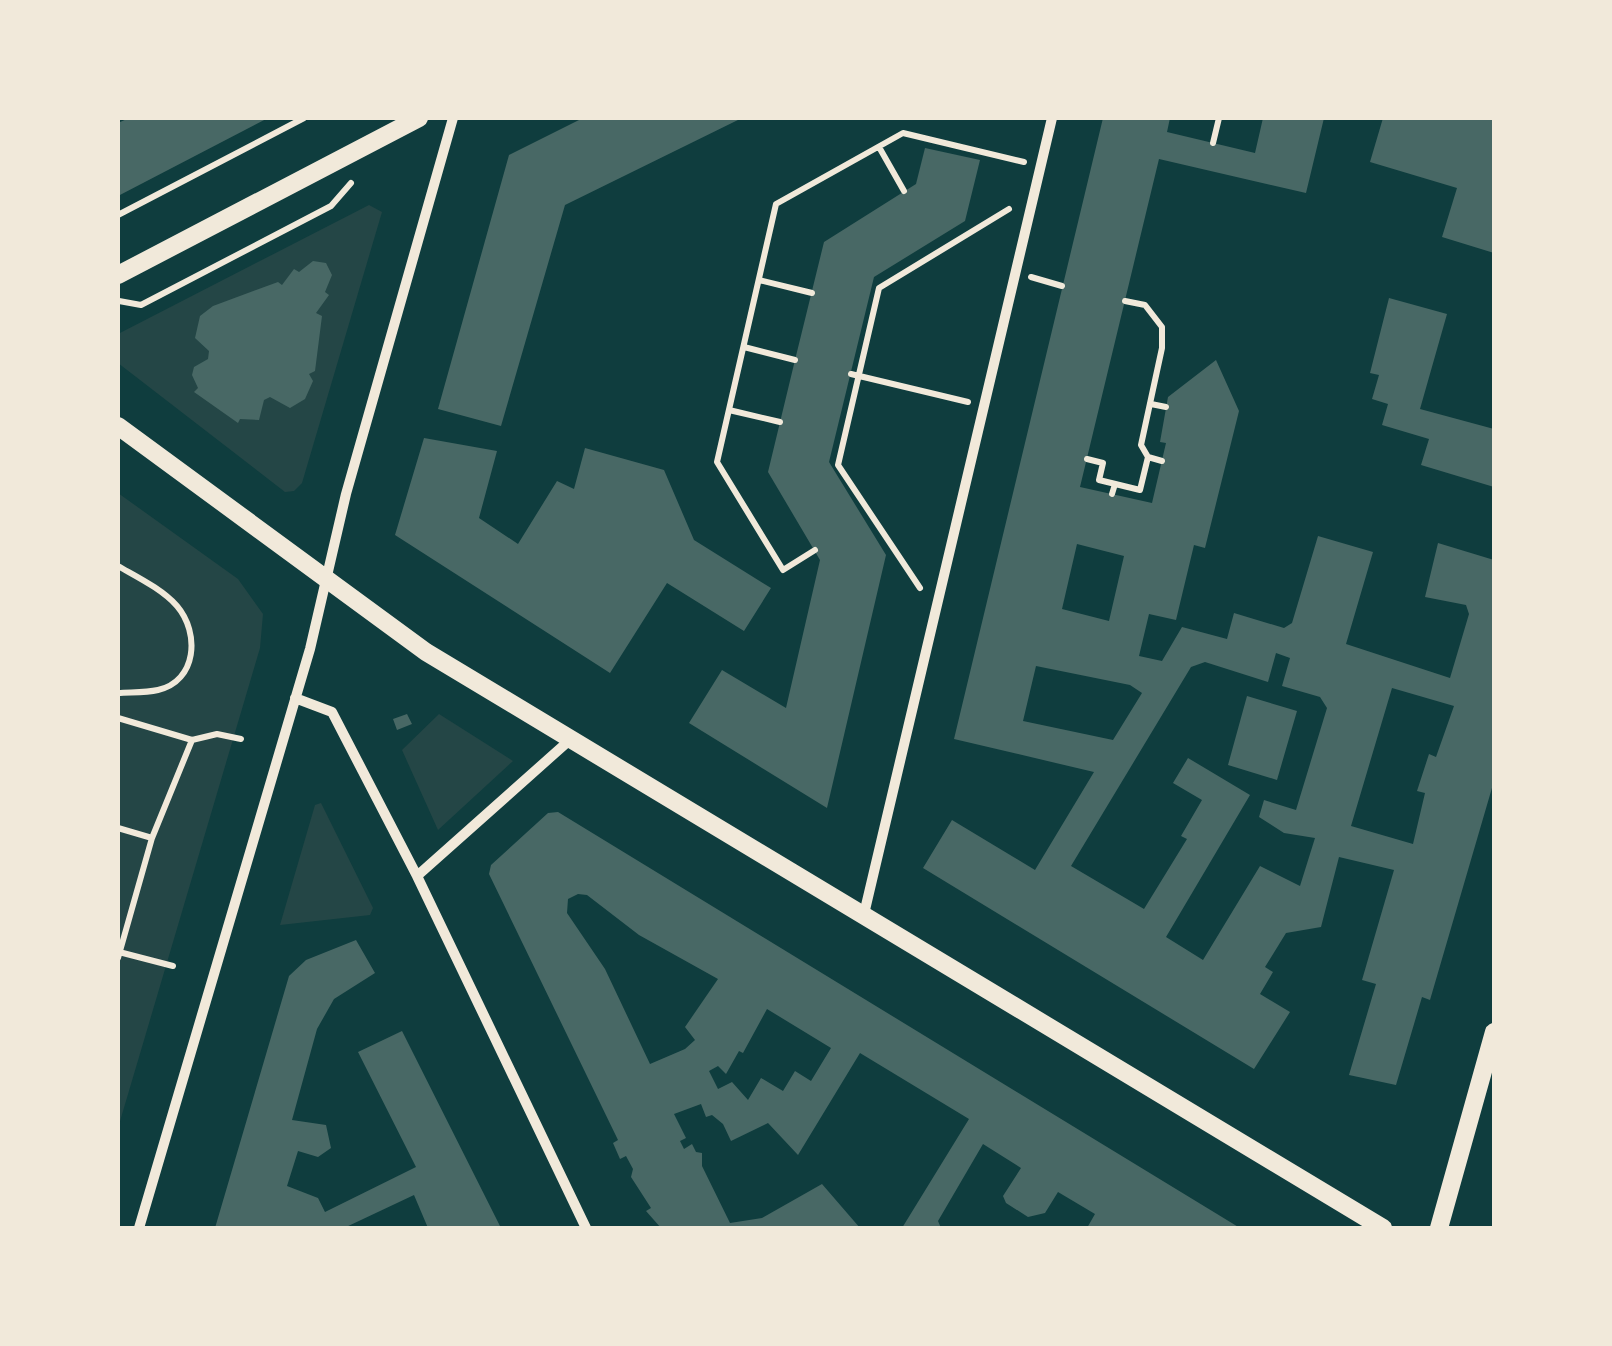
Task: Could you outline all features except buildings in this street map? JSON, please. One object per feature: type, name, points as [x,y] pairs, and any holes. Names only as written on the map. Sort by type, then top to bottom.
[{"type":"street","points":[[118,275],[419,118]]},
{"type":"street","points":[[139,1228],[295,698],[454,118]]},
{"type":"street","points":[[864,914],[1052,118]]},
{"type":"street","points":[[118,426],[426,652],[1383,1228]]},
{"type":"street","points":[[295,698],[332,712],[417,876],[586,1228]]},
{"type":"street","points":[[417,876],[572,738]]},
{"type":"street","points":[[1438,1228],[1494,1032]]},
{"type":"path","points":[[118,216],[304,118]]},
{"type":"path","points":[[1214,142],[1219,118]]},
{"type":"path","points":[[815,550],[783,570],[717,462],[776,204],[904,134],[1040,166]]},
{"type":"path","points":[[880,148],[904,191]]},
{"type":"path","points":[[118,302],[141,305],[331,206],[352,182],[364,176]]},
{"type":"path","points":[[934,610],[838,465],[855,375],[879,288],[1034,194]]},
{"type":"path","points":[[1015,273],[1062,286]]},
{"type":"path","points":[[759,280],[812,293]]},
{"type":"path","points":[[1087,459],[1103,463],[1100,480],[1140,490],[1148,457],[1141,445],[1162,328],[1145,305],[1125,301]]},
{"type":"path","points":[[744,347],[795,360]]},
{"type":"path","points":[[855,375],[984,406]]},
{"type":"path","points":[[1151,404],[1166,407]]},
{"type":"path","points":[[730,410],[780,422]]},
{"type":"path","points":[[1148,457],[1162,460]]},
{"type":"path","points":[[1112,494],[1115,484]]},
{"type":"path","points":[[118,566],[177,606],[192,633],[192,660],[178,680],[160,690],[118,693]]},
{"type":"path","points":[[118,718],[192,740],[217,734],[241,739]]},
{"type":"path","points":[[173,966],[118,955],[152,838],[192,740]]},
{"type":"path","points":[[118,828],[152,838]]},
{"type":"shaded area","points":[[369,205],[382,212],[302,483],[294,491],[285,492],[118,363],[118,334]]},
{"type":"shaded area","points":[[118,493],[238,579],[263,614],[260,648],[118,1128]]},
{"type":"shaded area","points":[[439,714],[513,761],[438,830],[402,750]]},
{"type":"shaded area","points":[[321,803],[373,908],[370,915],[280,925],[315,805]]}]
